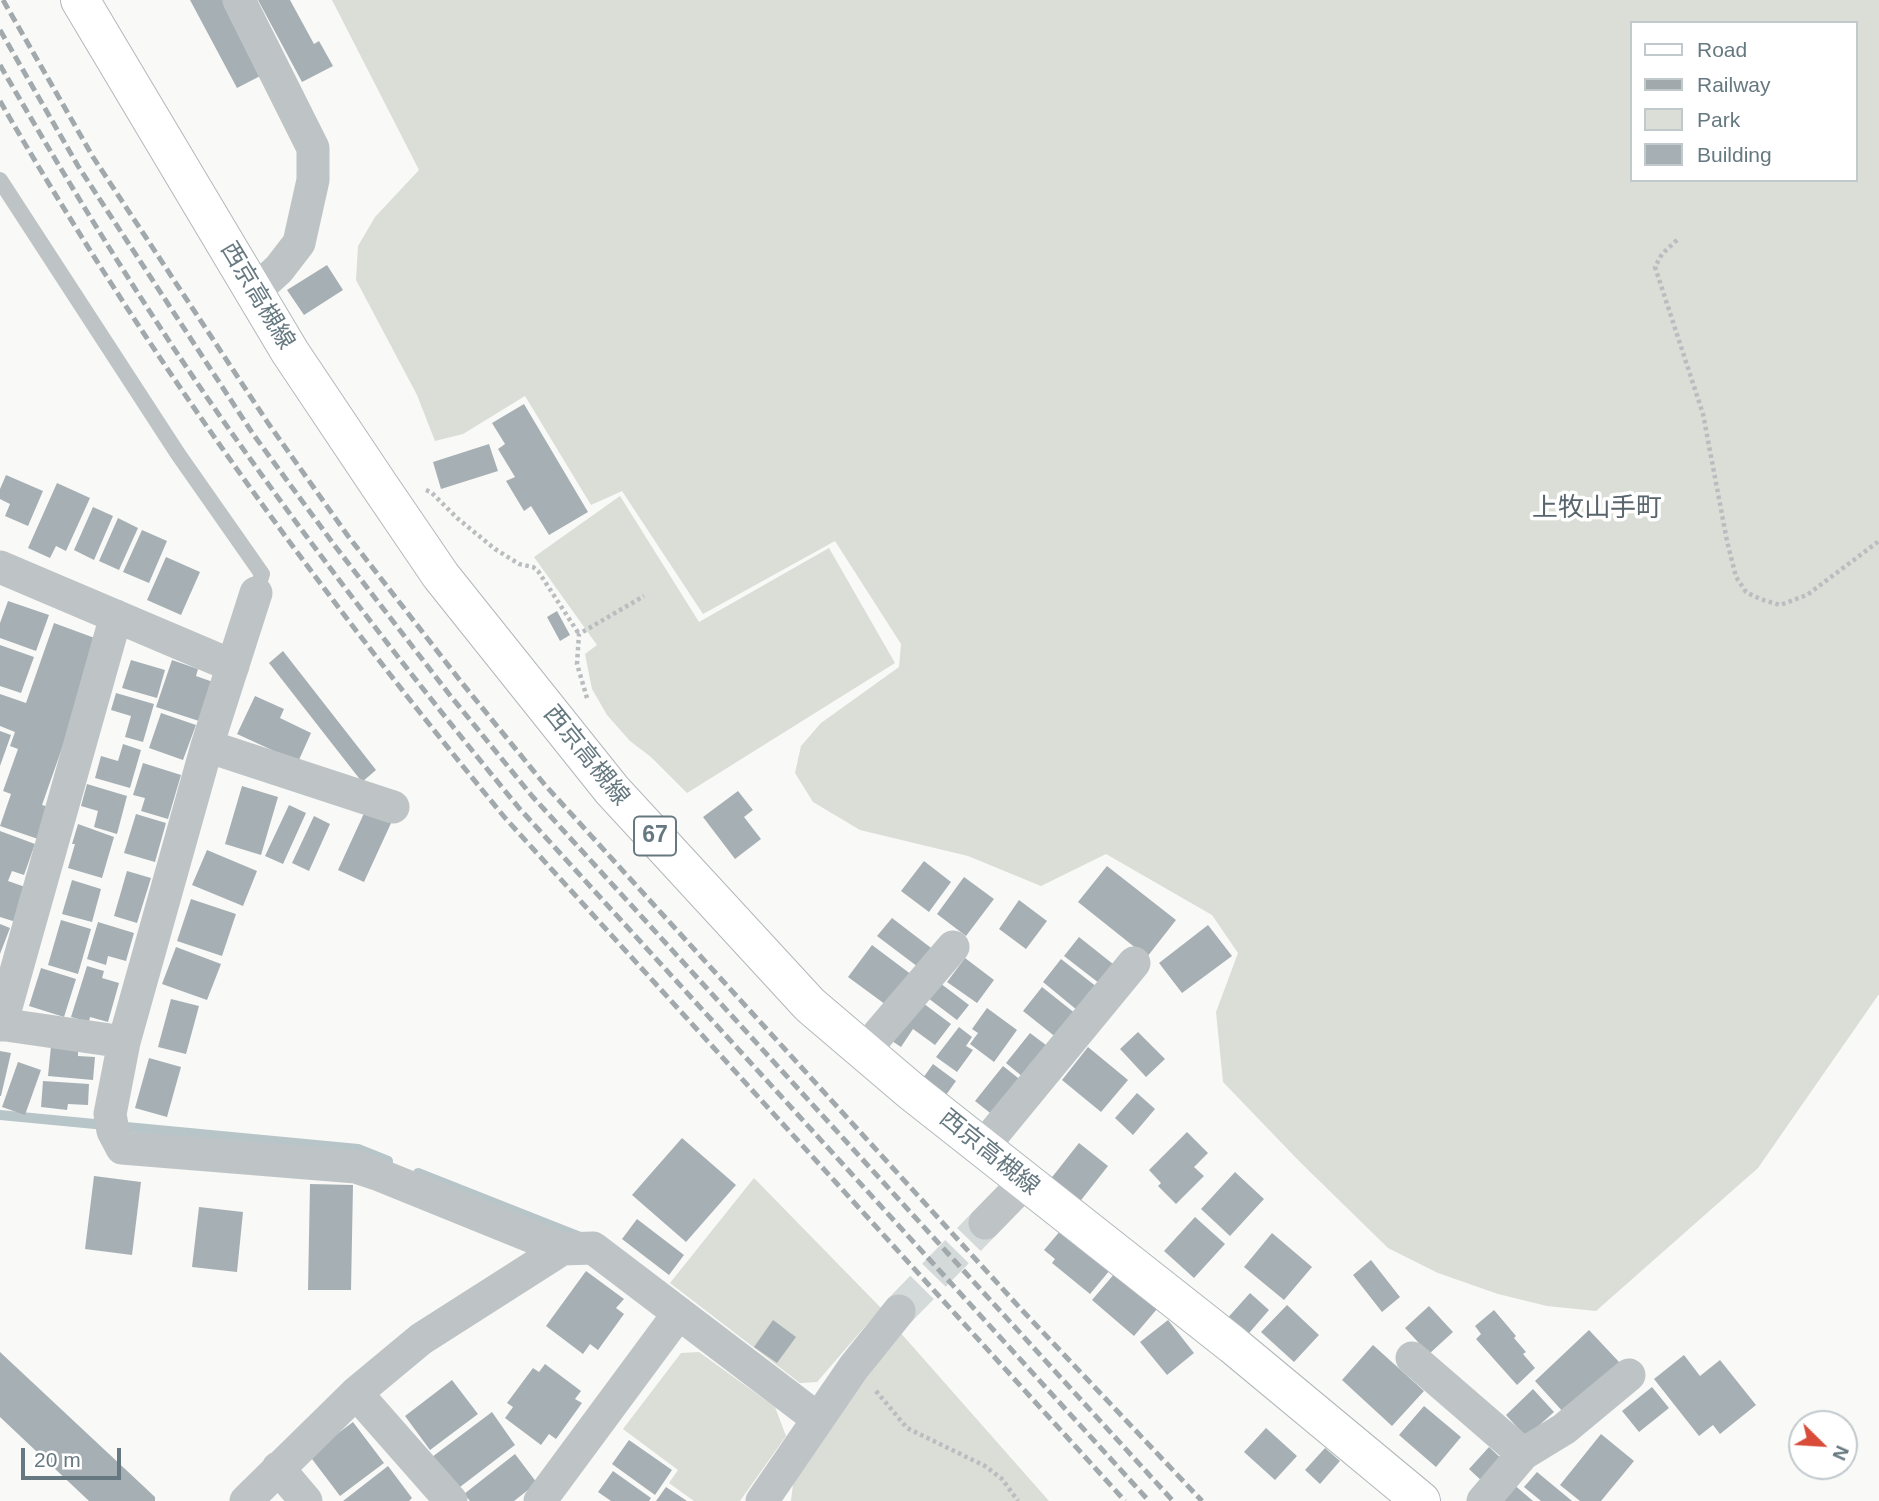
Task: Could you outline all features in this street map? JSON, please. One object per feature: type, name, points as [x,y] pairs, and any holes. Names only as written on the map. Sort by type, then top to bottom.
[{"type":"main road","name":"西京高槻線","points":[[80,0],[290,352],[379,485],[441,576],[612,790],[810,1005],[1025,1182],[1233,1345],[1421,1501]]},
{"type":"street","points":[[239,0],[313,148],[313,180],[299,243],[279,269],[254,292]]},
{"type":"street","points":[[0,567],[233,666]]},
{"type":"street","points":[[256,593],[207,746],[124,1042],[112,1122],[122,1148],[355,1167],[562,1250],[593,1248],[818,1419]]},
{"type":"street","points":[[116,616],[1,1025],[124,1042]]},
{"type":"street","points":[[207,746],[393,807]]},
{"type":"street","points":[[864,1051],[953,947]]},
{"type":"street","points":[[982,1147],[1134,963]]},
{"type":"street","points":[[985,1223],[1025,1182]]},
{"type":"street","points":[[246,1501],[356,1393],[421,1339],[562,1250]]},
{"type":"street","points":[[762,1501],[854,1367],[899,1311]]},
{"type":"street","points":[[540,1501],[680,1312]]},
{"type":"street","points":[[1412,1359],[1523,1454]]},
{"type":"street","points":[[1483,1501],[1523,1454],[1564,1429],[1629,1375]]},
{"type":"street","points":[[356,1393],[451,1501]]},
{"type":"street","points":[[278,1468],[306,1501]]},
{"type":"lane","points":[[0,180],[178,454],[262,574],[256,593]]},
{"type":"path","points":[[1677,240],[1662,254],[1656,267],[1703,414],[1730,553],[1736,577],[1746,592],[1780,605],[1807,595],[1879,541]]},
{"type":"path","points":[[379,485],[431,492],[457,518],[495,549],[519,564],[533,566],[538,571],[579,634],[577,664],[585,695],[591,705]]},
{"type":"path","points":[[579,634],[644,596]]},
{"type":"path","points":[[854,1367],[906,1428],[985,1466],[1002,1479],[1018,1501]]},
{"type":"green space","points":[[332,0],[1879,0],[1879,994],[1758,1168],[1596,1311],[1547,1306],[1498,1294],[1438,1273],[1388,1248],[1223,1082],[1216,1012],[1238,953],[1212,915],[1106,854],[1041,886],[968,856],[860,830],[813,802],[795,773],[801,746],[821,723],[899,667],[901,644],[835,541],[703,614],[622,491],[591,505],[525,396],[463,434],[435,441],[417,395],[356,280],[358,246],[375,217],[419,170]]},
{"type":"green space","points":[[620,496],[699,622],[829,548],[895,663],[687,793],[651,757],[630,741],[607,715],[592,689],[585,654],[597,645],[534,557]]},
{"type":"green space","points":[[754,1178],[881,1308],[817,1382],[800,1383],[670,1283]]},
{"type":"green space","points":[[899,1331],[1049,1501],[791,1501],[793,1484]]},
{"type":"green space","points":[[699,1352],[775,1407],[786,1436],[740,1501],[694,1501],[669,1483],[678,1470],[623,1429],[681,1353]]},
{"type":"building","points":[[190,0],[227,0],[266,73],[237,88]]},
{"type":"building","points":[[258,0],[290,0],[314,44],[319,41],[333,66],[302,82]]},
{"type":"building","points":[[327,265],[343,290],[304,315],[287,290]]},
{"type":"building","points":[[524,404],[588,512],[549,535],[531,506],[524,511],[506,481],[515,477],[498,449],[505,444],[492,423]]},
{"type":"building","points":[[489,444],[498,471],[441,489],[433,462]]},
{"type":"building","points":[[6,475],[43,491],[28,526],[5,516],[10,504],[0,499],[0,489]]},
{"type":"building","points":[[57,483],[90,498],[66,551],[56,546],[50,558],[28,548]]},
{"type":"building","points":[[93,507],[113,516],[94,560],[74,550]]},
{"type":"building","points":[[118,518],[138,528],[119,570],[99,561]]},
{"type":"building","points":[[142,530],[167,541],[149,583],[123,572]]},
{"type":"building","points":[[166,557],[200,572],[181,615],[147,600]]},
{"type":"building","points":[[8,601],[49,615],[36,651],[0,638],[0,623]]},
{"type":"building","points":[[557,611],[570,635],[560,641],[547,617]]},
{"type":"building","points":[[54,623],[100,640],[42,805],[49,807],[38,839],[0,826],[11,794],[3,791],[18,749],[10,746],[15,732],[0,726],[0,694],[26,703]]},
{"type":"building","points":[[0,645],[34,657],[21,693],[0,686]]},
{"type":"building","points":[[283,651],[376,770],[362,782],[269,663]]},
{"type":"building","points":[[131,660],[165,670],[157,698],[122,688]]},
{"type":"building","points":[[172,660],[198,669],[196,676],[213,682],[199,721],[156,707]]},
{"type":"building","points":[[116,693],[154,704],[143,742],[125,737],[131,716],[111,710]]},
{"type":"building","points":[[255,696],[284,709],[280,718],[311,733],[298,762],[237,734]]},
{"type":"building","points":[[161,713],[196,725],[183,760],[149,748]]},
{"type":"building","points":[[0,731],[11,735],[0,766]]},
{"type":"building","points":[[123,744],[141,750],[130,788],[95,778],[101,756],[118,761]]},
{"type":"building","points":[[143,763],[181,775],[168,819],[141,811],[145,798],[133,795]]},
{"type":"building","points":[[87,784],[127,796],[117,834],[94,827],[98,811],[81,806]]},
{"type":"building","points":[[242,786],[278,797],[261,855],[225,844]]},
{"type":"building","points":[[738,791],[753,810],[744,817],[761,839],[735,859],[703,817]]},
{"type":"building","points":[[289,805],[306,813],[283,864],[265,856]]},
{"type":"building","points":[[366,809],[392,821],[364,882],[338,870]]},
{"type":"building","points":[[136,814],[166,823],[155,862],[124,853]]},
{"type":"building","points":[[314,816],[330,824],[309,871],[292,863]]},
{"type":"building","points":[[78,824],[114,837],[102,878],[68,868]]},
{"type":"building","points":[[0,831],[35,844],[24,875],[12,871],[8,881],[28,888],[16,922],[0,917]]},
{"type":"building","points":[[207,850],[257,871],[243,906],[192,885]]},
{"type":"building","points":[[924,861],[951,882],[929,912],[901,891]]},
{"type":"building","points":[[1107,866],[1176,920],[1147,957],[1078,902]]},
{"type":"building","points":[[127,871],[151,878],[137,923],[114,916]]},
{"type":"building","points":[[964,877],[994,899],[966,936],[937,914]]},
{"type":"building","points":[[72,880],[101,889],[92,922],[62,914]]},
{"type":"building","points":[[191,899],[236,914],[222,956],[177,941]]},
{"type":"building","points":[[1019,900],[1047,921],[1026,949],[999,929]]},
{"type":"building","points":[[892,918],[939,954],[926,973],[877,936]]},
{"type":"building","points":[[61,920],[91,929],[78,974],[48,965]]},
{"type":"building","points":[[98,922],[134,933],[126,961],[108,956],[106,965],[87,959]]},
{"type":"building","points":[[0,924],[10,928],[0,954]]},
{"type":"building","points":[[1208,925],[1232,956],[1182,993],[1159,963]]},
{"type":"building","points":[[1079,937],[1123,972],[1108,990],[1064,956]]},
{"type":"building","points":[[872,945],[916,978],[893,1010],[848,977]]},
{"type":"building","points":[[176,947],[221,964],[207,1000],[162,984]]},
{"type":"building","points":[[965,958],[994,980],[977,1003],[947,982]]},
{"type":"building","points":[[1061,959],[1102,991],[1083,1015],[1043,982]]},
{"type":"building","points":[[87,966],[104,971],[102,978],[119,983],[108,1022],[90,1017],[89,1022],[71,1017]]},
{"type":"building","points":[[41,968],[76,979],[64,1017],[29,1006]]},
{"type":"building","points":[[936,980],[969,1005],[957,1020],[924,995]]},
{"type":"building","points":[[1042,987],[1081,1018],[1062,1042],[1023,1011]]},
{"type":"building","points":[[915,997],[951,1024],[935,1045],[913,1029],[901,1047],[886,1037]]},
{"type":"building","points":[[171,999],[199,1006],[186,1054],[158,1047]]},
{"type":"building","points":[[987,1008],[1017,1030],[994,1062],[970,1044],[978,1033],[972,1029]]},
{"type":"building","points":[[959,1027],[972,1037],[966,1046],[973,1050],[957,1072],[936,1057]]},
{"type":"building","points":[[1138,1032],[1165,1059],[1146,1077],[1120,1049]]},
{"type":"building","points":[[1030,1033],[1054,1051],[1029,1082],[1006,1063]]},
{"type":"building","points":[[51,1046],[78,1048],[78,1056],[95,1057],[93,1080],[48,1076]]},
{"type":"building","points":[[1088,1047],[1128,1080],[1101,1112],[1062,1080]]},
{"type":"building","points":[[0,1051],[11,1053],[1,1096],[0,1096]]},
{"type":"building","points":[[149,1058],[181,1067],[167,1117],[135,1108]]},
{"type":"building","points":[[18,1062],[41,1070],[25,1115],[2,1107]]},
{"type":"building","points":[[933,1064],[956,1081],[946,1095],[923,1078]]},
{"type":"building","points":[[1003,1066],[1027,1085],[999,1120],[975,1101]]},
{"type":"building","points":[[43,1081],[89,1084],[88,1105],[68,1104],[67,1110],[41,1107]]},
{"type":"building","points":[[1137,1093],[1155,1109],[1133,1135],[1115,1118]]},
{"type":"building","points":[[1187,1132],[1208,1153],[1194,1167],[1204,1176],[1176,1204],[1158,1186],[1161,1183],[1149,1170]]},
{"type":"building","points":[[682,1138],[736,1185],[686,1242],[632,1195]]},
{"type":"building","points":[[1079,1143],[1108,1166],[1078,1204],[1049,1181]]},
{"type":"building","points":[[1235,1172],[1264,1199],[1230,1236],[1201,1209]]},
{"type":"building","points":[[94,1176],[141,1182],[132,1255],[85,1249]]},
{"type":"building","points":[[310,1184],[353,1185],[351,1290],[308,1290]]},
{"type":"building","points":[[199,1207],[243,1212],[237,1272],[192,1267]]},
{"type":"building","points":[[1195,1217],[1225,1244],[1194,1278],[1164,1251]]},
{"type":"building","points":[[637,1219],[684,1255],[669,1275],[622,1239]]},
{"type":"building","points":[[1061,1230],[1110,1270],[1090,1294],[1052,1263],[1055,1259],[1044,1250]]},
{"type":"building","points":[[1272,1233],[1312,1267],[1284,1300],[1244,1267]]},
{"type":"building","points":[[1371,1260],[1400,1297],[1382,1312],[1353,1275]]},
{"type":"building","points":[[586,1271],[624,1299],[616,1308],[624,1314],[598,1350],[590,1344],[583,1354],[546,1326]]},
{"type":"building","points":[[1115,1273],[1157,1309],[1134,1336],[1092,1300]]},
{"type":"building","points":[[1250,1293],[1269,1310],[1243,1340],[1224,1322]]},
{"type":"building","points":[[1287,1305],[1319,1335],[1294,1362],[1261,1332]]},
{"type":"building","points":[[1429,1306],[1453,1332],[1429,1354],[1405,1328]]},
{"type":"building","points":[[1494,1310],[1516,1336],[1514,1338],[1526,1352],[1523,1354],[1535,1368],[1517,1385],[1476,1339],[1481,1334],[1475,1326]]},
{"type":"building","points":[[773,1320],[796,1337],[777,1363],[754,1347]]},
{"type":"building","points":[[1168,1320],[1194,1353],[1167,1375],[1140,1342]]},
{"type":"building","points":[[1589,1330],[1620,1363],[1565,1414],[1535,1381]]},
{"type":"building","points":[[1373,1345],[1424,1391],[1392,1426],[1342,1380]]},
{"type":"building","points":[[0,1352],[155,1497],[155,1501],[89,1501],[0,1417]]},
{"type":"building","points":[[1684,1355],[1700,1376],[1720,1360],[1756,1405],[1720,1434],[1713,1425],[1699,1436],[1654,1379]]},
{"type":"building","points":[[545,1364],[581,1391],[575,1399],[582,1403],[556,1439],[549,1434],[541,1445],[505,1418],[513,1407],[507,1403],[533,1368],[539,1372]]},
{"type":"building","points":[[452,1380],[478,1414],[430,1450],[405,1416]]},
{"type":"building","points":[[1652,1387],[1669,1408],[1639,1432],[1622,1411]]},
{"type":"building","points":[[1533,1389],[1554,1412],[1526,1437],[1506,1415]]},
{"type":"building","points":[[1424,1406],[1461,1437],[1436,1467],[1399,1435]]},
{"type":"building","points":[[492,1412],[515,1445],[456,1490],[432,1457]]},
{"type":"building","points":[[353,1422],[384,1463],[340,1496],[309,1455]]},
{"type":"building","points":[[1266,1428],[1297,1456],[1275,1480],[1244,1452]]},
{"type":"building","points":[[1601,1434],[1634,1461],[1601,1501],[1580,1501],[1560,1485]]},
{"type":"building","points":[[629,1440],[672,1470],[655,1495],[612,1464]]},
{"type":"building","points":[[1489,1447],[1505,1462],[1485,1484],[1469,1469]]},
{"type":"building","points":[[1325,1448],[1340,1461],[1320,1484],[1305,1470]]},
{"type":"building","points":[[515,1454],[537,1483],[514,1501],[470,1501],[464,1494]]},
{"type":"building","points":[[388,1466],[412,1498],[409,1501],[343,1501]]},
{"type":"building","points":[[613,1471],[651,1498],[649,1501],[611,1501],[598,1492]]},
{"type":"building","points":[[1537,1472],[1572,1501],[1541,1501],[1524,1487]]},
{"type":"building","points":[[1512,1483],[1533,1501],[1497,1501]]},
{"type":"building","points":[[666,1487],[687,1501],[656,1501]]},
{"type":"waterway","points":[[0,1115],[358,1149],[388,1161]]},
{"type":"waterway","points":[[418,1173],[580,1237]]},
{"type":"tunnel","points":[[899,1311],[985,1223]]},
{"type":"railway","points":[[3,0],[93,157],[268,423],[348,536],[462,683],[545,785],[1020,1308],[1202,1501]]},
{"type":"railway","points":[[0,30],[78,166],[253,434],[449,694],[532,796],[1173,1501]]},
{"type":"railway","points":[[0,65],[116,258],[209,400],[308,538],[447,719],[519,808],[1149,1501]]},
{"type":"railway","points":[[0,101],[114,288],[238,470],[369,647],[506,819],[1125,1501]]},
{"type":"district","name":"上牧山手町","points":[[1597,509]]}]
